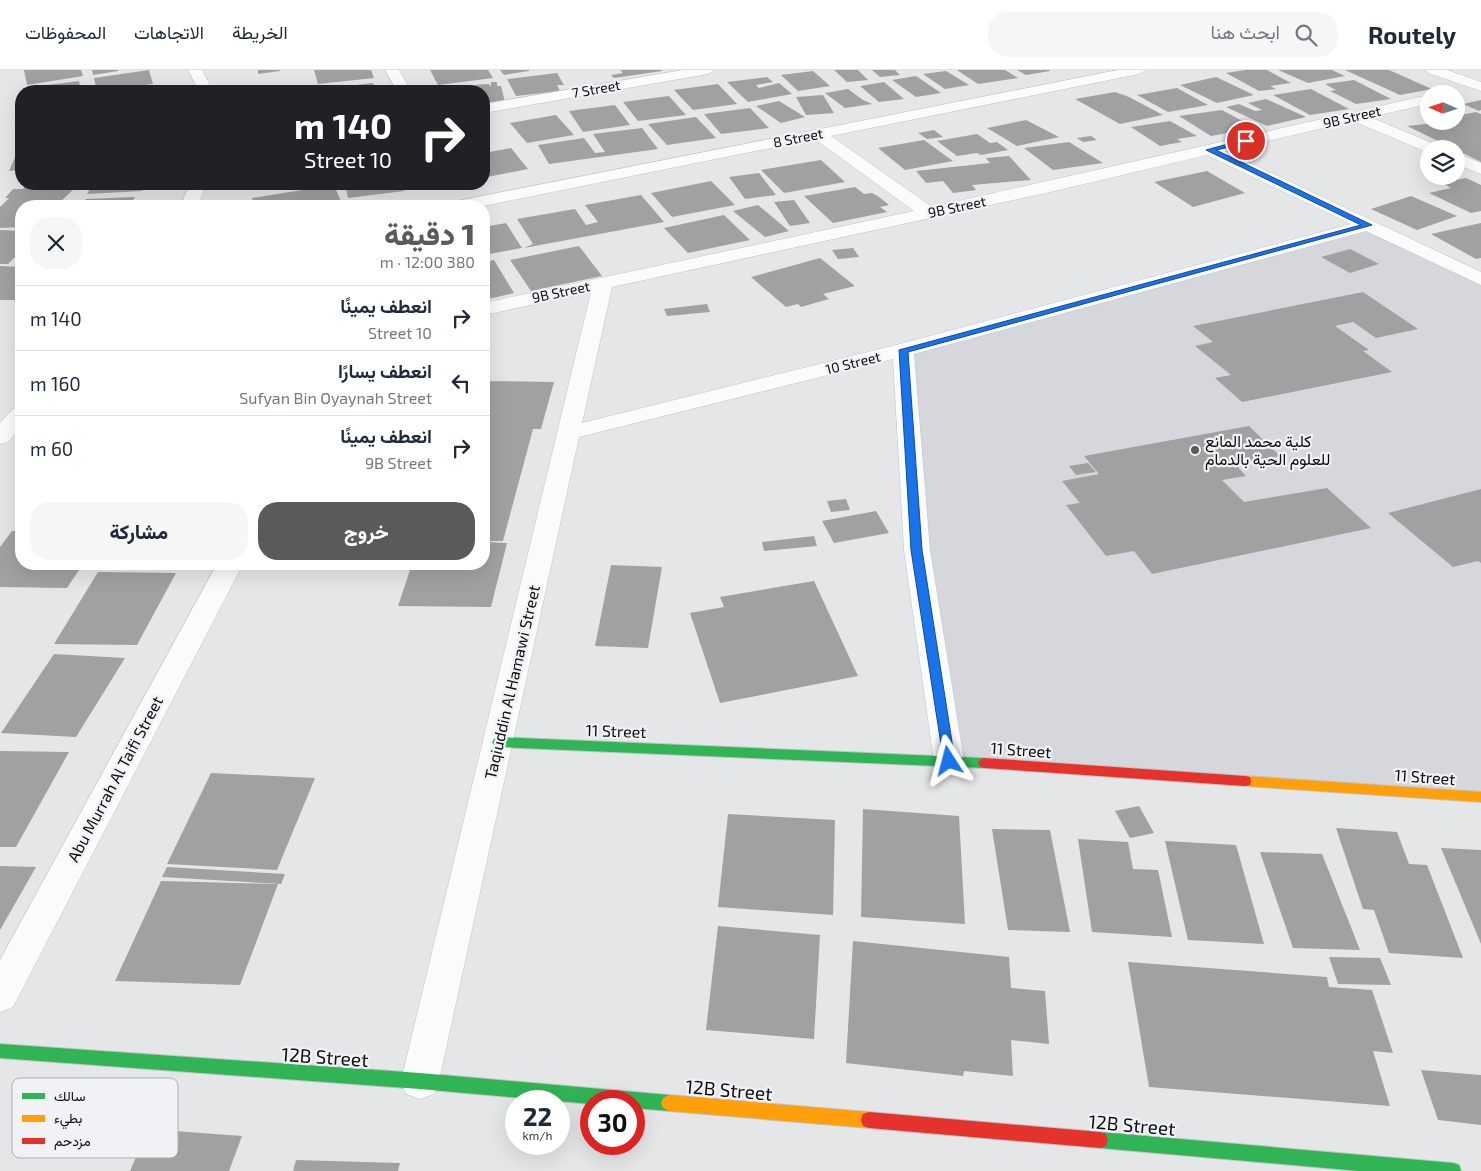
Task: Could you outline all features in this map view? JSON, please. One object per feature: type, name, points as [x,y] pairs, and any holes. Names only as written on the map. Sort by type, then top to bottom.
[{"type":"street","points":[[195,70],[203,85]]},
{"type":"street","points":[[392,70],[401,85]]},
{"type":"street","name":"7 Street","points":[[490,108],[708,70]]},
{"type":"street","name":"8 Street","points":[[488,200],[1138,70]]},
{"type":"street","points":[[1433,70],[1481,83]]},
{"type":"street","points":[[1467,70],[1481,83]]},
{"type":"street","points":[[582,77],[593,90]]},
{"type":"street","points":[[1465,89],[1481,83]]},
{"type":"street","name":"9B Street","points":[[490,308],[1046,188],[1420,101]]},
{"type":"street","points":[[1354,116],[1420,144]]},
{"type":"street","points":[[818,134],[928,212]]},
{"type":"street","points":[[1209,150],[1481,278]]},
{"type":"street","points":[[1465,162],[1481,169]]},
{"type":"street","name":"10 Street","points":[[569,433],[903,350],[1368,225]]},
{"type":"street","name":"Taqiuddin Al Hamawi Street","points":[[420,1081],[603,283]]},
{"type":"street","points":[[903,350],[916,550],[949,761]]},
{"type":"street","points":[[0,437],[15,421]]},
{"type":"street","name":"Abu Murrah Al Taifi Street","points":[[0,995],[227,570]]},
{"type":"street","name":"11 Street","points":[[498,742],[949,761],[1481,797]]},
{"type":"street","name":"12B Street","points":[[0,1051],[420,1081],[1383,1168],[1453,1171]]},
{"type":"shaded area","name":"كلية محمد المانع للعلوم الحية بالدمام","points":[[1368,225],[1481,281],[1481,797],[949,761],[903,350]]},
{"type":"building","points":[[24,70],[81,70],[83,76],[27,85]]},
{"type":"building","points":[[92,70],[118,70],[118,71],[93,75]]},
{"type":"building","points":[[149,70],[153,84],[96,85],[94,78]]},
{"type":"building","points":[[258,70],[280,70],[280,71],[258,74]]},
{"type":"building","points":[[314,70],[371,70],[374,78],[318,84]]},
{"type":"building","points":[[430,70],[488,70],[493,78],[438,85]]},
{"type":"building","points":[[500,70],[529,70],[529,71],[504,75]]},
{"type":"building","points":[[620,70],[662,71],[614,78],[611,75],[623,73]]},
{"type":"building","points":[[834,70],[858,70],[868,80],[847,82]]},
{"type":"building","points":[[872,70],[895,70],[900,75],[880,77]]},
{"type":"building","points":[[957,70],[1005,70],[1018,78],[978,84]]},
{"type":"building","points":[[1017,70],[1050,70],[1050,71],[1026,75]]},
{"type":"building","points":[[1245,70],[1267,70],[1291,83],[1270,86],[1276,89],[1259,91],[1226,73]]},
{"type":"building","points":[[1278,70],[1332,70],[1345,76],[1308,83]]},
{"type":"building","points":[[1345,70],[1389,70],[1423,85],[1420,85],[1420,91],[1400,95]]},
{"type":"building","points":[[813,71],[830,86],[798,91],[781,75]]},
{"type":"building","points":[[946,71],[969,85],[945,89],[923,74]]},
{"type":"building","points":[[557,73],[564,85],[557,85],[560,91],[516,96],[507,79]]},
{"type":"building","points":[[916,76],[941,93],[916,97],[892,80]]},
{"type":"building","points":[[767,77],[773,82],[756,85],[759,88],[779,83],[792,94],[748,102],[727,82]]},
{"type":"building","points":[[1216,77],[1254,95],[1217,103],[1180,85]]},
{"type":"building","points":[[1354,80],[1391,99],[1356,104],[1330,91],[1336,90],[1325,84]]},
{"type":"building","points":[[79,81],[80,85],[47,85]]},
{"type":"building","points":[[491,82],[497,82],[497,86],[501,86],[505,102],[490,103],[490,86],[491,87]]},
{"type":"building","points":[[884,82],[904,99],[879,102],[860,86]]},
{"type":"building","points":[[373,83],[374,85],[356,85]]},
{"type":"building","points":[[718,84],[737,104],[693,110],[674,90]]},
{"type":"building","points":[[1177,88],[1208,105],[1168,112],[1137,95]]},
{"type":"building","points":[[848,89],[872,104],[845,108],[825,93]]},
{"type":"building","points":[[1311,89],[1349,109],[1310,115],[1273,95]]},
{"type":"building","points":[[1115,92],[1129,97],[1163,115],[1120,124],[1075,99]]},
{"type":"building","points":[[823,95],[834,113],[806,115],[796,97]]},
{"type":"building","points":[[669,96],[686,115],[638,121],[623,102]]},
{"type":"building","points":[[1266,99],[1306,117],[1267,126],[1226,107],[1239,104],[1255,111],[1262,110],[1248,103]]},
{"type":"building","points":[[1481,100],[1481,110],[1479,111],[1465,104]]},
{"type":"building","points":[[779,101],[805,117],[781,123],[756,106]]},
{"type":"building","points":[[615,105],[630,125],[583,132],[569,111]]},
{"type":"building","points":[[750,108],[769,128],[721,134],[704,114]]},
{"type":"building","points":[[1222,110],[1255,128],[1211,136],[1179,116]]},
{"type":"building","points":[[1476,112],[1481,114],[1481,162],[1465,154],[1465,140],[1436,140],[1407,126],[1420,125],[1420,130],[1465,130],[1465,114]]},
{"type":"building","points":[[556,115],[574,135],[527,143],[510,123]]},
{"type":"building","points":[[696,117],[716,138],[667,145],[648,124]]},
{"type":"building","points":[[1026,120],[1059,137],[1017,146],[987,128]]},
{"type":"building","points":[[1170,121],[1197,136],[1177,139],[1182,142],[1160,146],[1131,127]]},
{"type":"building","points":[[642,128],[658,149],[549,164],[538,145],[584,138],[595,153],[605,152],[593,134]]},
{"type":"building","points":[[934,130],[943,137],[927,139],[918,133]]},
{"type":"building","points":[[977,134],[990,143],[997,142],[1008,150],[981,155],[977,153],[957,156],[937,141]]},
{"type":"building","points":[[1091,136],[1097,140],[1083,142],[1077,138]]},
{"type":"building","points":[[924,140],[953,161],[905,170],[878,148]]},
{"type":"building","points":[[1069,142],[1103,163],[1053,170],[1024,148]]},
{"type":"building","points":[[511,148],[528,169],[490,176],[490,152]]},
{"type":"building","points":[[1009,156],[1031,180],[972,185],[976,190],[953,193],[943,181],[926,183],[916,171],[990,163],[986,158]]},
{"type":"building","points":[[15,158],[15,170],[9,171]]},
{"type":"building","points":[[821,160],[845,182],[784,193],[761,170]]},
{"type":"building","points":[[1207,171],[1245,193],[1193,207],[1154,182]]},
{"type":"building","points":[[759,173],[776,195],[745,199],[729,177]]},
{"type":"building","points":[[1465,178],[1481,185],[1481,211],[1471,213],[1429,193],[1451,188],[1446,185],[1465,185]]},
{"type":"building","points":[[711,181],[735,205],[672,217],[651,193]]},
{"type":"building","points":[[855,187],[864,194],[872,193],[879,197],[889,205],[880,207],[887,212],[833,223],[804,196]]},
{"type":"building","points":[[13,189],[73,190],[62,200],[15,200],[15,227],[0,228],[0,207],[9,198],[5,198]]},
{"type":"building","points":[[89,190],[143,190],[142,191],[87,194]]},
{"type":"building","points":[[302,190],[336,190],[340,200],[252,200],[252,198]]},
{"type":"building","points":[[346,190],[404,191],[348,198]]},
{"type":"building","points":[[641,195],[664,222],[524,248],[533,244],[517,219],[575,209],[586,225],[598,222],[585,205]]},
{"type":"building","points":[[1411,196],[1457,216],[1417,230],[1371,209]]},
{"type":"building","points":[[135,197],[133,200],[86,199]]},
{"type":"building","points":[[794,200],[810,223],[790,226],[774,202]]},
{"type":"building","points":[[758,205],[789,231],[765,237],[733,211]]},
{"type":"building","points":[[724,215],[750,240],[688,253],[664,228]]},
{"type":"building","points":[[506,223],[522,248],[490,254],[490,226]]},
{"type":"building","points":[[1481,223],[1481,258],[1476,259],[1431,234]]},
{"type":"building","points":[[0,230],[15,231],[15,257],[8,264],[0,264]]},
{"type":"building","points":[[579,246],[602,276],[531,291],[510,260]]},
{"type":"building","points":[[853,248],[859,257],[838,259],[832,250]]},
{"type":"building","points":[[1350,249],[1379,264],[1350,273],[1321,257]]},
{"type":"building","points":[[820,258],[855,286],[823,294],[829,299],[801,307],[798,304],[786,307],[751,277]]},
{"type":"building","points":[[494,260],[514,293],[490,299],[490,261]]},
{"type":"building","points":[[0,266],[15,267],[15,300],[0,300]]},
{"type":"building","points":[[1363,292],[1418,329],[1376,338],[1353,322],[1335,326],[1369,350],[1363,351],[1392,372],[1242,402],[1215,378],[1231,375],[1195,346],[1213,342],[1193,326]]},
{"type":"building","points":[[707,304],[710,312],[667,316],[664,309]]},
{"type":"building","points":[[490,381],[554,382],[541,429],[533,429],[503,541],[490,541]]},
{"type":"building","points":[[1249,426],[1280,456],[1235,464],[1246,476],[1222,480],[1244,502],[1327,488],[1371,528],[1152,574],[1134,551],[1106,556],[1066,505],[1080,503],[1062,481],[1099,474],[1084,456]]},
{"type":"building","points":[[1088,463],[1096,472],[1076,475],[1069,466]]},
{"type":"building","points":[[1481,489],[1481,563],[1478,561],[1453,567],[1388,513]]},
{"type":"building","points":[[846,499],[850,510],[831,512],[827,501]]},
{"type":"building","points":[[876,511],[889,533],[834,543],[822,521]]},
{"type":"building","points":[[12,531],[15,531],[15,570],[79,570],[67,588],[0,587],[0,547]]},
{"type":"building","points":[[814,536],[817,546],[764,551],[762,542]]},
{"type":"building","points":[[490,542],[507,543],[491,607],[398,606],[410,570],[490,570]]},
{"type":"building","points":[[611,565],[662,567],[648,648],[595,646]]},
{"type":"building","points":[[98,572],[176,573],[137,645],[54,644]]},
{"type":"building","points":[[814,581],[858,676],[720,703],[690,613],[724,607],[720,597]]},
{"type":"building","points":[[54,654],[125,658],[76,737],[1,733]]},
{"type":"building","points":[[0,751],[69,752],[16,847],[0,847]]},
{"type":"building","points":[[211,773],[315,778],[277,870],[167,864]]},
{"type":"building","points":[[1139,806],[1154,833],[1130,838],[1115,811]]},
{"type":"building","points":[[863,809],[959,816],[965,924],[861,917]]},
{"type":"building","points":[[728,814],[835,820],[833,915],[718,907]]},
{"type":"building","points":[[1336,828],[1397,832],[1409,864],[1427,865],[1463,958],[1389,953],[1374,910],[1363,909]]},
{"type":"building","points":[[992,829],[1050,830],[1070,932],[1008,930]]},
{"type":"building","points":[[1078,839],[1128,842],[1133,869],[1158,870],[1172,937],[1092,932]]},
{"type":"building","points":[[1165,841],[1236,845],[1264,944],[1188,940]]},
{"type":"building","points":[[1441,848],[1481,850],[1481,944]]},
{"type":"building","points":[[1260,852],[1322,854],[1360,950],[1293,948]]},
{"type":"building","points":[[0,866],[36,867],[0,930]]},
{"type":"building","points":[[167,867],[285,874],[281,884],[162,877]]},
{"type":"building","points":[[161,881],[278,884],[240,985],[115,981]]},
{"type":"building","points":[[718,926],[820,935],[814,1039],[706,1030]]},
{"type":"building","points":[[853,941],[1009,957],[1011,988],[1045,991],[1049,1044],[1011,1040],[1013,1076],[964,1071],[963,1076],[846,1063]]},
{"type":"building","points":[[1329,957],[1380,958],[1391,985],[1338,984]]},
{"type":"building","points":[[1128,962],[1327,977],[1329,987],[1372,990],[1393,1053],[1373,1051],[1390,1106],[1149,1087]]},
{"type":"building","points":[[1421,1070],[1481,1075],[1481,1125],[1438,1120]]},
{"type":"building","points":[[178,1131],[242,1136],[229,1171],[130,1171],[136,1158],[178,1158]]},
{"type":"building","points":[[296,1160],[400,1163],[398,1171],[293,1171]]},
{"type":"traffic: fast","points":[[498,742],[984,763]]},
{"type":"traffic: fast","points":[[0,1051],[420,1081],[669,1103]]},
{"type":"traffic: fast","points":[[1100,1140],[1453,1171]]},
{"type":"traffic: slow","points":[[1245,781],[1481,797]]},
{"type":"traffic: slow","points":[[669,1103],[869,1120]]},
{"type":"traffic: jam","points":[[984,763],[1245,781]]},
{"type":"traffic: jam","points":[[869,1120],[1100,1140]]},
{"type":"place","name":"كلية محمد المانع للعلوم الحية بالدمام","points":[[1195,450]]},
{"type":"route","points":[[949,761],[916,550],[903,350],[1368,225],[1209,150],[1246,141]]}]
